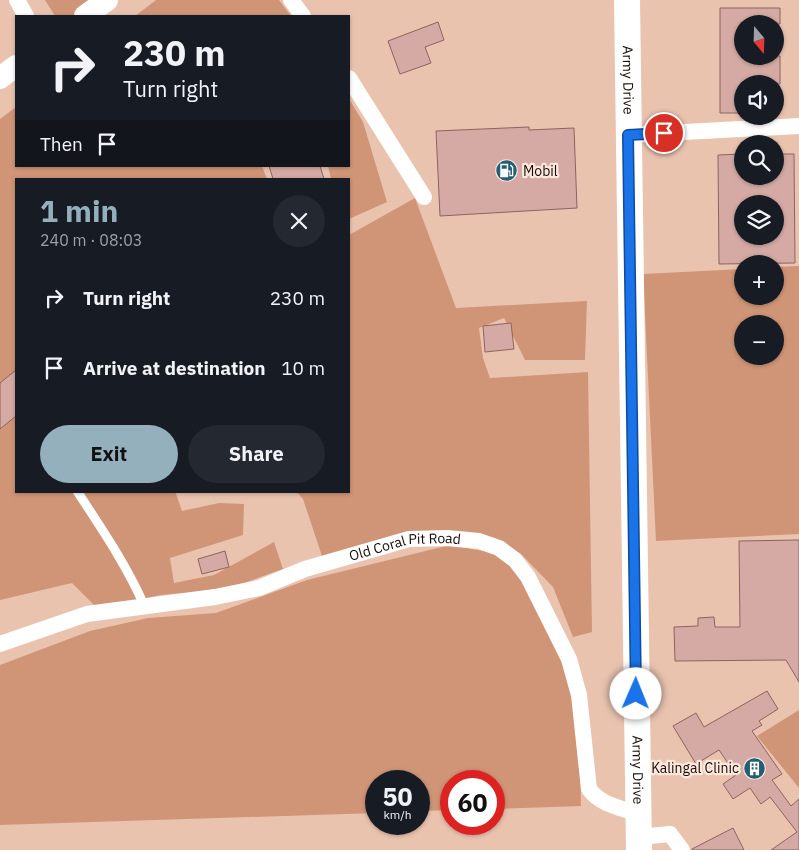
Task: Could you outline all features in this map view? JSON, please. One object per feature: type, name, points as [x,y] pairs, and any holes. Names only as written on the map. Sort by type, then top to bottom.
[{"type":"main road","points":[[86,15],[107,0]]},
{"type":"main road","name":"Army Drive","points":[[627,0],[639,834]]},
{"type":"main road","points":[[0,78],[15,67]]},
{"type":"street","points":[[17,0],[25,15]]},
{"type":"street","points":[[291,0],[302,15]]},
{"type":"street","points":[[350,80],[424,197]]},
{"type":"street","points":[[628,135],[799,126]]},
{"type":"street","name":"Old Coral Pit Road","points":[[0,644],[87,614],[144,605],[216,598],[259,588],[305,569],[409,540],[463,540],[479,542],[498,548],[514,560],[528,577],[570,659],[579,695],[589,789],[595,797],[607,804],[639,834]]},
{"type":"street","points":[[639,834],[670,834],[682,850]]},
{"type":"lane","points":[[78,493],[134,581],[144,605]]},
{"type":"shaded area","points":[[45,0],[100,0],[79,15],[54,15]]},
{"type":"shaded area","points":[[156,0],[279,0],[290,15],[136,15]]},
{"type":"shaded area","points":[[350,101],[363,122],[387,202],[350,219],[350,178],[331,178],[328,167],[350,167]]},
{"type":"shaded area","points":[[15,108],[15,167],[262,167],[267,178],[15,178],[15,493],[176,493],[182,511],[219,503],[244,504],[243,535],[170,558],[174,583],[214,575],[274,542],[283,569],[227,589],[160,595],[98,609],[72,583],[0,600],[0,119]]},
{"type":"shaded area","points":[[415,198],[456,308],[587,301],[585,360],[525,360],[504,318],[479,328],[483,358],[490,378],[588,372],[592,632],[573,637],[553,587],[521,554],[474,534],[324,562],[303,499],[298,493],[350,493],[350,234]]},
{"type":"shaded area","points":[[799,266],[799,534],[656,541],[643,274],[734,269],[734,305],[784,305],[784,267]]},
{"type":"shaded area","points":[[450,545],[500,554],[525,582],[579,700],[581,806],[505,809],[505,770],[440,770],[440,810],[430,811],[430,770],[365,770],[365,813],[0,825],[0,665],[90,631],[148,618],[216,613],[307,580]]},
{"type":"shaded area","points":[[799,710],[799,788],[757,736]]},
{"type":"building","points":[[720,8],[780,8],[780,15],[734,15],[734,65],[780,65],[780,75],[734,75],[734,113],[720,113]]},
{"type":"building","points":[[438,22],[444,40],[425,47],[431,63],[400,74],[388,41]]},
{"type":"building","name":"Mobil","points":[[529,127],[529,130],[574,128],[577,208],[440,216],[436,131]]},
{"type":"building","points":[[734,154],[734,185],[784,185],[784,154],[794,154],[795,263],[784,263],[784,255],[734,255],[734,264],[719,264],[718,155]]},
{"type":"building","points":[[269,167],[320,167],[324,178],[273,178]]},
{"type":"building","points":[[511,323],[514,349],[485,352],[483,326]]},
{"type":"building","points":[[15,371],[15,417],[0,429],[0,383]]},
{"type":"building","points":[[799,540],[799,682],[786,660],[675,661],[674,627],[698,626],[698,618],[714,617],[715,627],[740,627],[739,541]]},
{"type":"building","points":[[225,551],[229,567],[202,574],[198,559]]},
{"type":"building","points":[[767,691],[778,709],[759,721],[762,725],[752,731],[782,774],[772,780],[791,806],[799,799],[799,850],[771,850],[797,832],[770,797],[761,804],[750,788],[733,799],[723,784],[736,775],[719,750],[696,764],[673,726],[696,713],[704,727]]},
{"type":"building","points":[[733,828],[744,850],[692,850],[692,849]]},
{"type":"place","name":"Mobil","points":[[507,171]]},
{"type":"place","name":"Kalingal Clinic","points":[[755,768]]},
{"type":"route","points":[[636,694],[628,135],[664,133]]}]
